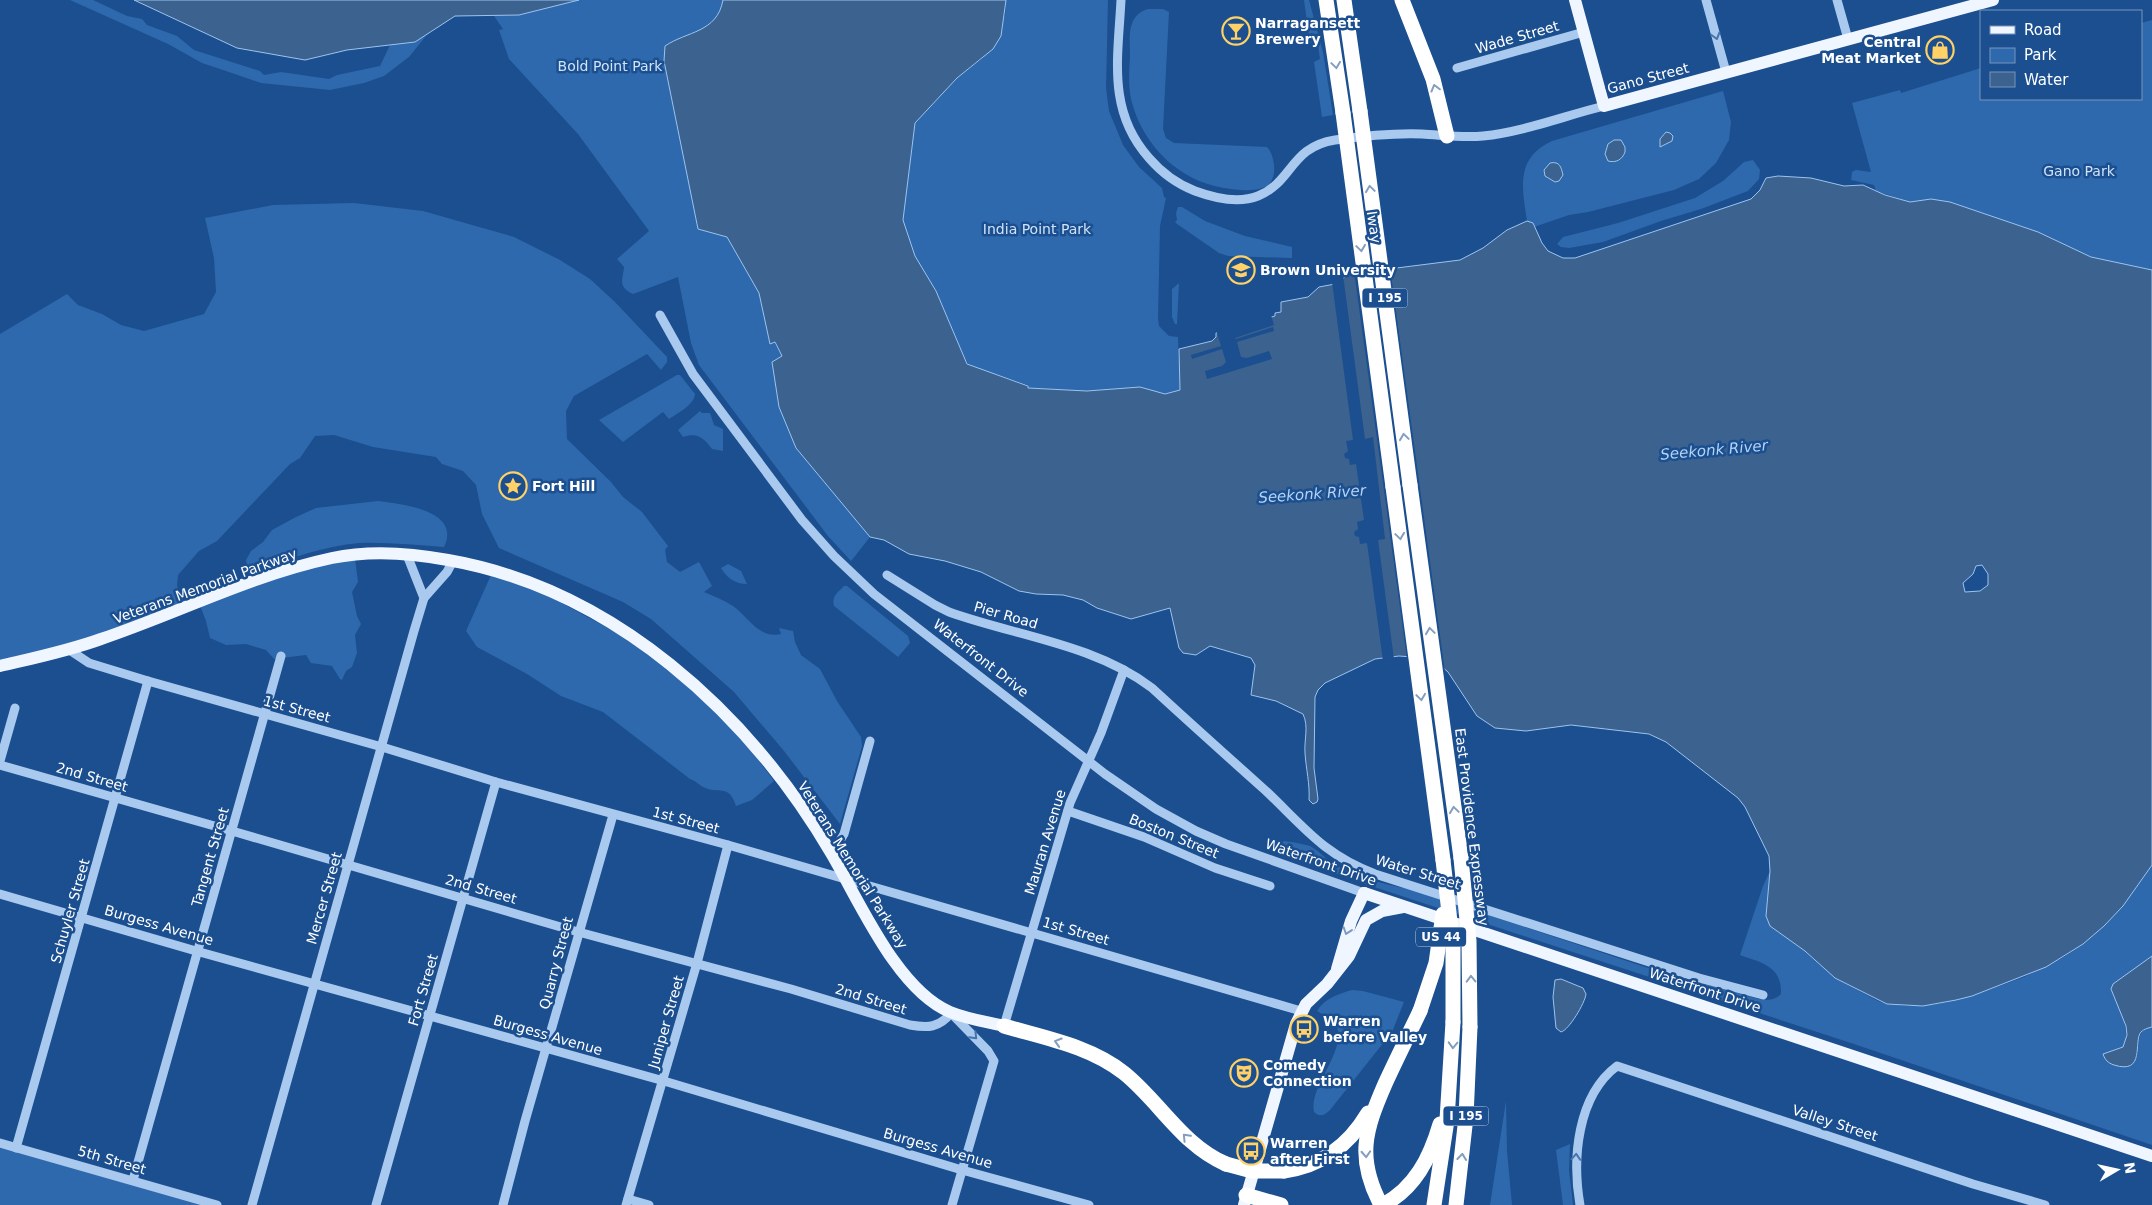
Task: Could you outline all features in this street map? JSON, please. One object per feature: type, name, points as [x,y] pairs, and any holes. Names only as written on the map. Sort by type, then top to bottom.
[{"type":"highway","name":"Iway","points":[[1326,0],[1343,113],[1443,860]]},
{"type":"highway","name":"Iway","points":[[1344,0],[1410,485]]},
{"type":"highway","points":[[1402,0],[1433,79],[1447,136]]},
{"type":"highway","name":"East Providence Expressway","points":[[1410,485],[1466,904],[1470,960],[1470,1027],[1465,1124],[1456,1205]]},
{"type":"highway","name":"US 44","points":[[1382,1205],[1372,1187],[1366,1159],[1367,1129],[1389,1075],[1420,1011],[1432,976],[1441,935],[1444,894],[1443,860]]},
{"type":"highway","name":"I 195","points":[[1434,1205],[1444,1141],[1454,1022],[1451,928],[1443,860]]},
{"type":"highway","points":[[1004,1026],[1067,1044],[1109,1063],[1139,1087],[1192,1144],[1212,1158],[1252,1171],[1284,1171],[1309,1165],[1340,1148],[1362,1122],[1389,1075]]},
{"type":"highway","points":[[1382,1205],[1410,1184],[1428,1157],[1442,1118],[1451,1069]]},
{"type":"highway","points":[[1245,1200],[1281,1205]]},
{"type":"main road","points":[[1575,0],[1604,106]]},
{"type":"main road","name":"Gano Street","points":[[1604,106],[1848,39],[1968,3],[1993,0]]},
{"type":"main road","name":"Veterans Memorial Parkway","points":[[0,666],[100,640],[282,571],[335,557],[373,554],[407,555],[481,566],[525,580],[583,606],[626,632],[665,660],[702,691],[762,756],[791,792],[832,854],[844,880],[898,966],[919,989],[951,1013],[1004,1026]]},
{"type":"main road","points":[[1363,925],[1364,893]]},
{"type":"main road","points":[[1336,971],[1351,921],[1364,893]]},
{"type":"main road","name":"Waterfront Drive","points":[[1364,893],[2152,1156]]},
{"type":"main road","points":[[1245,1200],[1301,1011],[1309,1000],[1327,984],[1349,956],[1368,918],[1373,914],[1389,909],[1406,907]]},
{"type":"street","name":"Gano Street","points":[[1121,0],[1117,79],[1122,111],[1129,130],[1139,147],[1160,169],[1180,184],[1197,192],[1222,198],[1248,199],[1258,196],[1273,188],[1299,157],[1307,151],[1322,144],[1338,140],[1420,134],[1477,136],[1500,133],[1604,106]]},
{"type":"street","points":[[1706,0],[1726,72]]},
{"type":"street","points":[[1837,0],[1848,39]]},
{"type":"street","name":"Wade Street","points":[[1457,68],[1584,32]]},
{"type":"street","name":"Waterfront Drive","points":[[660,315],[693,374],[802,520],[829,552],[874,594],[1147,803],[1200,833],[1231,846],[1364,893]]},
{"type":"street","points":[[407,555],[424,598]]},
{"type":"street","name":"Mercer Street","points":[[252,1205],[424,598],[454,561]]},
{"type":"street","name":"Pier Road","points":[[887,575],[949,612],[1065,646],[1124,670]]},
{"type":"street","name":"1st Street","points":[[68,649],[89,663],[148,681],[382,747],[496,782],[728,845],[1301,1011]]},
{"type":"street","name":"Tangent Street","points":[[134,1180],[196,952],[281,656]]},
{"type":"street","name":"Mauran Avenue","points":[[1004,1026],[1068,811],[1124,670]]},
{"type":"street","name":"Water Street","points":[[1124,670],[1152,688],[1317,841],[1347,862],[1375,874],[1690,975],[1763,994]]},
{"type":"street","name":"Schuyler Street","points":[[16,1148],[148,681]]},
{"type":"street","points":[[0,761],[15,708]]},
{"type":"street","points":[[832,854],[844,834],[870,741]]},
{"type":"street","name":"2nd Street","points":[[0,766],[232,830],[579,932],[697,963],[910,1025],[936,1026],[951,1013]]},
{"type":"street","name":"Fort Street","points":[[376,1205],[496,782]]},
{"type":"street","name":"Boston Street","points":[[1068,811],[1144,837],[1216,868],[1270,886]]},
{"type":"street","name":"Quarry Street","points":[[503,1205],[525,1121],[613,815]]},
{"type":"street","name":"Juniper Street","points":[[627,1202],[664,1081],[728,845]]},
{"type":"street","name":"Burgess Avenue","points":[[0,894],[196,952],[664,1081],[962,1170],[1089,1205]]},
{"type":"street","points":[[951,1013],[988,1051],[994,1061],[952,1205]]},
{"type":"street","name":"Valley Street","points":[[1580,1205],[1575,1170],[1579,1134],[1596,1087],[1608,1073],[1618,1066],[1964,1181],[2045,1205]]},
{"type":"street","name":"5th Street","points":[[0,1144],[134,1180],[217,1205]]},
{"type":"street","points":[[627,1202],[649,1205]]},
{"type":"green space","name":"Bold Point Park","points":[[70,0],[93,0],[127,16],[142,19],[147,25],[177,36],[194,50],[260,71],[264,75],[281,72],[329,79],[337,75],[380,66],[392,41],[425,12],[528,0],[742,0],[671,96],[698,229],[727,237],[759,293],[770,344],[774,342],[782,356],[796,448],[870,537],[851,561],[828,536],[699,365],[691,343],[678,277],[633,294],[625,288],[622,282],[624,267],[617,259],[649,231],[578,134],[509,59],[499,30],[503,29],[492,13],[451,17],[434,26],[409,57],[384,76],[364,83],[330,90],[261,83],[202,63],[168,44]]},
{"type":"green space","name":"India Point Park","points":[[1006,0],[1108,0],[1106,88],[1109,111],[1123,145],[1139,167],[1162,188],[1166,198],[1160,226],[1158,319],[1159,326],[1169,336],[1178,337],[1180,390],[1165,394],[1140,387],[1087,391],[1028,388],[1028,385],[969,365],[961,353],[936,291],[917,261],[903,220],[915,123],[957,78],[983,58],[1005,15]]},
{"type":"green space","points":[[1304,0],[1309,0],[1323,52],[1333,115],[1322,117],[1314,62],[1320,59],[1318,45],[1314,42],[1310,43]]},
{"type":"green space","points":[[1148,9],[1163,9],[1169,12],[1163,129],[1166,138],[1174,143],[1267,147],[1274,162],[1274,174],[1269,184],[1265,187],[1250,190],[1224,188],[1192,178],[1166,159],[1145,133],[1132,103],[1129,80],[1131,28],[1136,16]]},
{"type":"green space","name":"Gano Park","points":[[2152,20],[2152,270],[2091,257],[2038,232],[1950,202],[1931,199],[1910,202],[1876,191],[1874,185],[1851,180],[1852,172],[1856,170],[1871,172],[1852,103],[1900,90],[1901,93],[1980,68],[1980,100],[2142,100],[2142,23]]},
{"type":"green space","points":[[1723,91],[1731,122],[1729,140],[1716,163],[1699,179],[1674,190],[1569,215],[1534,227],[1533,223],[1527,221],[1523,186],[1524,175],[1532,156],[1540,148],[1552,141]]},
{"type":"green space","points":[[1753,160],[1760,170],[1759,179],[1748,191],[1603,242],[1569,248],[1561,247],[1557,244],[1563,237],[1618,223],[1695,198],[1723,181],[1744,162]]},
{"type":"green space","points":[[354,203],[423,211],[514,237],[560,260],[590,279],[615,302],[667,357],[667,362],[661,370],[647,354],[574,396],[566,411],[567,439],[611,482],[623,497],[642,512],[668,546],[665,550],[667,562],[680,572],[699,562],[712,586],[704,592],[733,606],[754,626],[766,633],[773,635],[781,634],[779,628],[793,631],[795,642],[801,655],[820,669],[837,701],[861,737],[862,746],[840,824],[784,751],[734,692],[651,619],[623,602],[499,548],[482,514],[476,485],[463,471],[442,464],[436,457],[373,447],[334,435],[315,436],[300,458],[290,464],[217,541],[199,551],[178,575],[177,586],[186,607],[0,667],[0,334],[67,294],[78,305],[102,314],[121,325],[144,331],[204,314],[216,292],[214,258],[205,218],[273,205]]},
{"type":"green space","points":[[1178,207],[1182,207],[1205,221],[1245,236],[1292,247],[1292,258],[1228,256],[1219,253],[1175,222],[1177,220],[1176,213]]},
{"type":"green space","points":[[1179,283],[1177,324],[1175,324],[1172,317],[1172,289]]},
{"type":"green space","points":[[680,375],[695,394],[689,405],[669,419],[663,412],[623,442],[599,420]]},
{"type":"green space","points":[[700,411],[702,413],[710,413],[714,425],[723,429],[723,451],[712,449],[700,437],[692,435],[683,437],[678,430]]},
{"type":"green space","points":[[378,501],[414,507],[437,517],[445,525],[447,535],[444,547],[391,543],[359,543],[320,550],[256,570],[247,566],[246,560],[251,551],[263,542],[272,530],[296,517],[316,508]]},
{"type":"green space","points":[[355,559],[358,582],[352,592],[357,616],[361,624],[355,635],[357,653],[352,667],[346,671],[342,680],[332,666],[311,663],[306,655],[274,659],[266,650],[246,644],[226,645],[210,638],[199,603],[279,575]]},
{"type":"green space","points":[[728,564],[741,571],[747,584],[735,582],[726,575],[721,568]]},
{"type":"green space","points":[[491,575],[515,578],[621,635],[703,696],[730,722],[774,781],[752,800],[736,806],[730,794],[703,787],[690,779],[603,712],[561,696],[527,674],[477,647],[466,631]]},
{"type":"green space","points":[[844,586],[847,586],[908,636],[910,643],[898,657],[834,606],[834,597]]},
{"type":"green space","points":[[1284,841],[1310,846],[1332,863],[1370,879],[1410,889],[1645,967],[1768,1000],[1776,998],[1781,994],[1778,977],[1774,971],[1763,963],[1740,955],[1763,886],[1770,871],[1767,905],[1770,926],[1805,951],[1835,978],[1878,1001],[1887,1004],[1909,1006],[1937,1004],[1972,996],[2024,977],[2062,958],[2083,944],[2104,926],[2123,906],[2152,865],[2152,956],[2113,985],[2111,989],[2123,1018],[2126,1033],[2123,1047],[2112,1051],[2137,1058],[2139,1039],[2143,1031],[2152,1027],[2152,1145],[1854,1044],[1365,884],[1276,852],[1278,845]]},
{"type":"green space","points":[[1352,990],[1404,1002],[1392,1032],[1330,1110],[1318,1115],[1314,1112],[1314,1101],[1317,1090],[1334,1054],[1338,1042],[1338,1031],[1334,1021],[1317,1011],[1328,1000]]},
{"type":"green space","points":[[1506,1101],[1507,1151],[1512,1205],[1490,1205]]},
{"type":"green space","points":[[1570,1144],[1569,1170],[1573,1205],[1563,1205],[1556,1150]]},
{"type":"green space","points":[[0,1148],[12,1150],[205,1205],[0,1205]]},
{"type":"water","points":[[134,0],[579,0],[519,15],[455,16],[415,42],[347,50],[305,60],[237,48]]},
{"type":"water","name":"Seekonk River","points":[[723,0],[1006,0],[1001,36],[993,49],[957,78],[915,123],[903,220],[915,256],[936,291],[967,364],[1028,386],[1028,388],[1087,391],[1140,387],[1165,394],[1180,390],[1179,349],[1212,341],[1216,337],[1216,333],[1275,316],[1275,313],[1281,312],[1281,302],[1308,297],[1319,287],[1335,284],[1349,274],[1460,260],[1483,248],[1507,230],[1527,221],[1533,223],[1542,243],[1548,251],[1563,258],[1575,258],[1751,199],[1760,190],[1766,178],[1778,176],[1811,178],[1844,186],[1863,185],[1885,195],[1910,202],[1931,199],[1950,202],[2038,232],[2091,257],[2152,270],[2152,865],[2123,906],[2104,926],[2083,944],[2046,967],[1972,996],[1956,1000],[1923,1006],[1887,1004],[1835,978],[1805,951],[1770,926],[1766,916],[1770,871],[1769,856],[1745,807],[1738,798],[1666,742],[1649,734],[1571,725],[1526,731],[1495,728],[1477,716],[1448,672],[1440,665],[1413,657],[1399,656],[1375,659],[1325,683],[1318,690],[1315,697],[1314,768],[1318,799],[1313,804],[1309,800],[1305,753],[1306,724],[1303,714],[1276,701],[1251,695],[1255,665],[1251,658],[1210,646],[1196,655],[1183,653],[1179,648],[1170,608],[1131,619],[1097,608],[1083,600],[1063,595],[1019,591],[981,572],[945,561],[909,554],[884,540],[870,537],[796,448],[779,407],[772,362],[782,356],[775,342],[770,344],[759,293],[727,237],[698,229],[664,61],[665,46],[708,25],[720,11]],"holes":[[[1982,565],[1988,574],[1988,585],[1980,591],[1965,592],[1963,583],[1973,574],[1976,566]]]},
{"type":"water","points":[[1666,132],[1673,136],[1672,141],[1660,147],[1660,139]]},
{"type":"water","points":[[1614,140],[1621,140],[1625,147],[1625,152],[1622,157],[1614,162],[1608,161],[1605,154],[1608,144]]},
{"type":"water","points":[[1550,163],[1556,163],[1561,167],[1563,175],[1559,181],[1555,182],[1545,176],[1544,170]]},
{"type":"water","points":[[2152,956],[2152,1027],[2141,1032],[2137,1056],[2131,1065],[2124,1067],[2114,1065],[2107,1061],[2103,1054],[2123,1047],[2127,1035],[2126,1026],[2111,989],[2113,984]]},
{"type":"water","points":[[1561,979],[1583,988],[1586,994],[1576,1016],[1561,1032],[1556,1028],[1553,997],[1555,980]]},
{"type":"pier","points":[[1390,267],[1445,672],[1426,662],[1407,659],[1354,271]]},
{"type":"pier","points":[[1343,275],[1365,439],[1373,437],[1385,539],[1378,540],[1394,659],[1383,661],[1367,543],[1360,544],[1359,537],[1355,536],[1354,532],[1358,529],[1357,522],[1364,520],[1356,464],[1350,465],[1349,459],[1345,458],[1344,454],[1348,451],[1346,441],[1353,440],[1332,282]]},
{"type":"pier","points":[[1271,315],[1274,325],[1235,338],[1273,327],[1274,331],[1237,342],[1241,357],[1247,358],[1269,351],[1272,359],[1207,379],[1205,371],[1222,366],[1226,362],[1222,349],[1192,359],[1191,355],[1221,346],[1216,330]]},
{"type":"place","name":"Narragansett Brewery","points":[[1236,31]]},
{"type":"place","name":"Central Meat Market","points":[[1940,50]]},
{"type":"place","name":"Brown University","points":[[1241,270]]},
{"type":"place","name":"Fort Hill","points":[[513,486]]},
{"type":"place","name":"Warren before Valley","points":[[1304,1029]]},
{"type":"place","name":"Comedy Connection","points":[[1244,1073]]},
{"type":"place","name":"Warren after First","points":[[1251,1151]]}]
